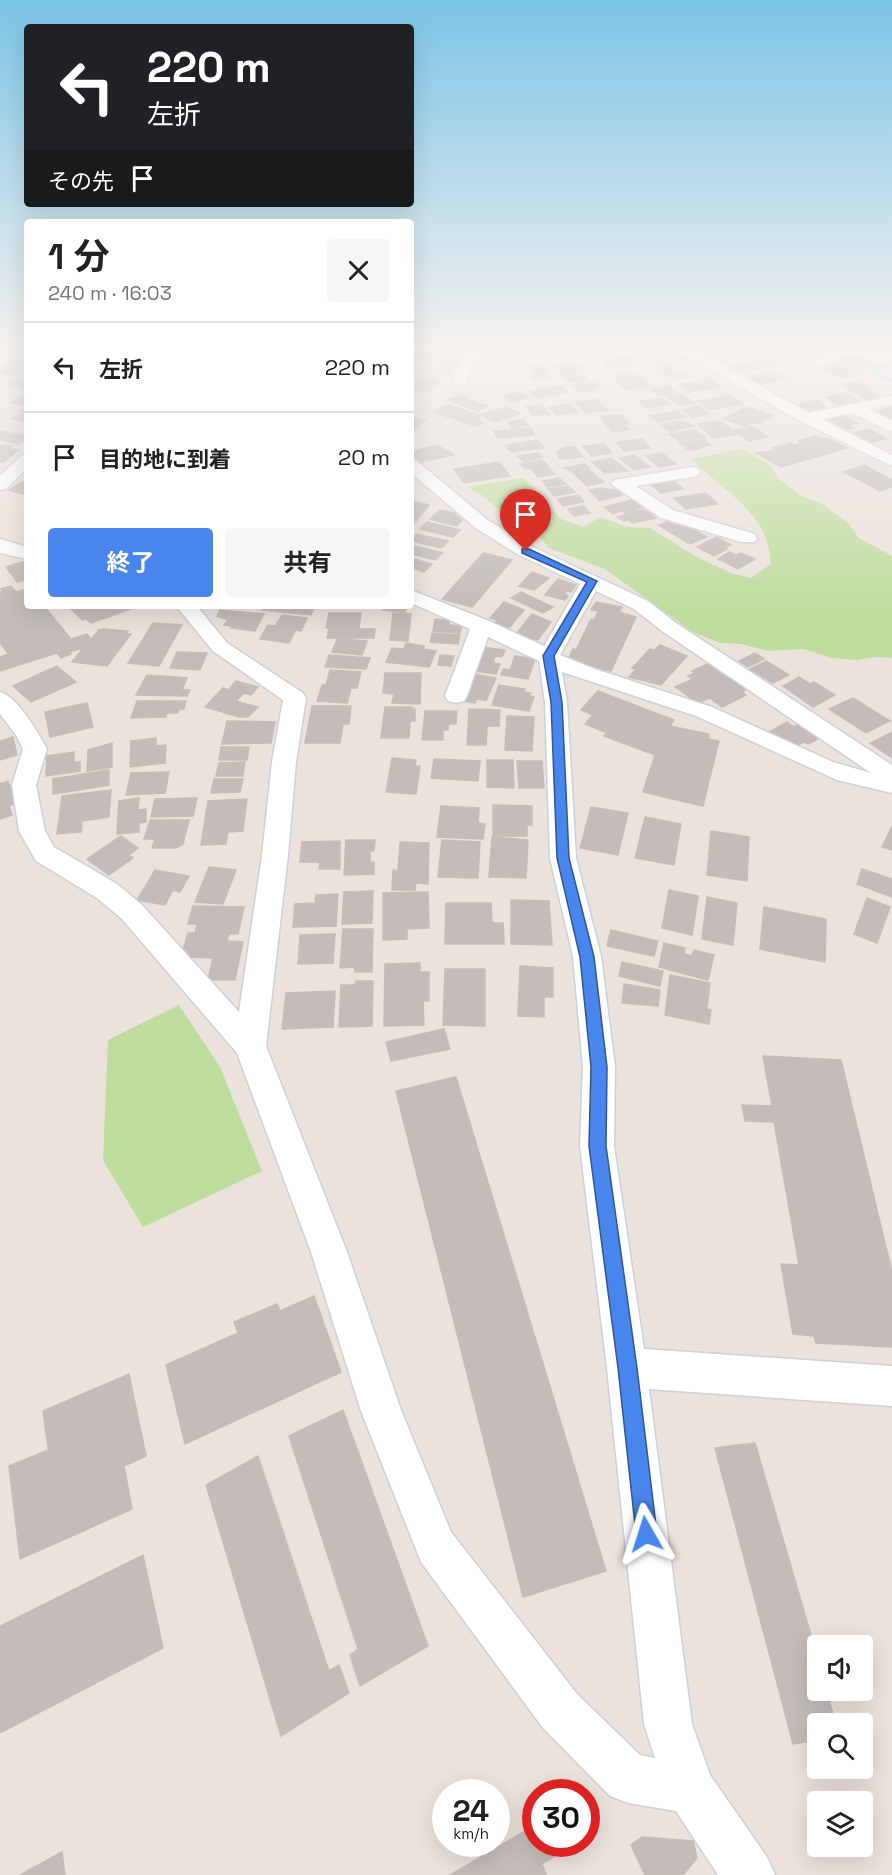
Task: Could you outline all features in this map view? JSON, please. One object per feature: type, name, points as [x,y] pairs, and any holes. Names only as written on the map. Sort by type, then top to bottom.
[{"type":"street","points":[[838,434],[892,461]]},
{"type":"street","points":[[0,485],[24,462]]},
{"type":"street","points":[[414,468],[483,525],[526,551],[641,605],[669,627],[892,776]]},
{"type":"street","points":[[692,472],[620,484],[667,514],[748,538]]},
{"type":"street","points":[[0,545],[24,552]]},
{"type":"street","points":[[592,581],[549,656],[556,702],[563,858],[587,957],[599,1067],[597,1146],[627,1368],[668,1724],[690,1789],[749,1875]]},
{"type":"street","points":[[414,597],[549,656],[566,666],[670,698],[727,720],[814,764],[860,779],[892,784]]},
{"type":"street","points":[[188,609],[220,647],[295,698],[284,762],[275,855],[250,1046]]},
{"type":"street","points":[[456,696],[482,626]]},
{"type":"street","points":[[0,699],[27,734],[35,749],[24,785],[32,831],[45,854],[107,891],[132,912],[250,1046],[329,1252],[381,1412],[436,1547],[560,1711],[628,1778],[690,1789]]},
{"type":"street","points":[[627,1368],[892,1386]]},
{"type":"green space","points":[[743,449],[771,466],[778,478],[800,495],[824,505],[848,523],[859,538],[892,556],[892,658],[856,660],[831,658],[804,649],[768,651],[741,644],[720,643],[693,632],[605,569],[549,548],[537,534],[514,522],[483,496],[468,487],[524,478],[561,519],[584,527],[600,517],[627,527],[650,528],[695,556],[731,573],[751,578],[771,564],[762,530],[743,504],[691,459]]},
{"type":"green space","points":[[179,1005],[220,1067],[262,1171],[143,1227],[103,1160],[108,1040]]},
{"type":"building","points":[[0,434],[24,435],[24,440],[18,444],[0,440]]},
{"type":"building","points":[[496,434],[535,435],[498,438]]},
{"type":"building","points":[[670,434],[701,434],[705,437],[679,441]]},
{"type":"building","points":[[710,434],[734,434],[714,438]]},
{"type":"building","points":[[740,434],[764,434],[768,437],[749,441]]},
{"type":"building","points":[[854,434],[879,434],[886,439],[868,443]]},
{"type":"building","points":[[815,436],[821,439],[827,438],[847,448],[781,467],[756,453],[777,450],[773,448],[791,443],[795,445],[803,443],[799,441]]},
{"type":"building","points":[[642,439],[650,448],[624,451],[616,442]]},
{"type":"building","points":[[704,439],[711,445],[690,451],[680,443]]},
{"type":"building","points":[[537,440],[545,448],[527,450],[521,443]]},
{"type":"building","points":[[518,443],[525,450],[512,452],[505,446]]},
{"type":"building","points":[[604,444],[612,453],[591,456],[583,446]]},
{"type":"building","points":[[0,445],[12,446],[9,449],[18,450],[4,462],[0,462]]},
{"type":"building","points":[[437,445],[454,455],[421,462],[414,456],[416,453],[414,451]]},
{"type":"building","points":[[574,446],[583,457],[561,459],[556,453],[562,448]]},
{"type":"building","points":[[538,453],[542,457],[524,462],[518,456]]},
{"type":"building","points":[[662,453],[676,464],[659,467],[646,456]]},
{"type":"building","points":[[635,455],[650,467],[634,470],[619,458]]},
{"type":"building","points":[[611,458],[628,471],[605,473],[592,462]]},
{"type":"building","points":[[542,460],[548,465],[525,469],[520,464]]},
{"type":"building","points":[[499,462],[510,476],[464,483],[454,469]]},
{"type":"building","points":[[585,464],[604,482],[587,486],[571,471],[564,468]]},
{"type":"building","points":[[864,465],[892,480],[892,487],[880,491],[844,472]]},
{"type":"building","points":[[547,466],[555,474],[538,477],[531,469]]},
{"type":"building","points":[[559,478],[566,484],[548,487],[542,481]]},
{"type":"building","points":[[672,479],[683,489],[661,493],[650,484]]},
{"type":"building","points":[[24,481],[24,494],[9,490]]},
{"type":"building","points":[[568,486],[575,492],[554,496],[548,489]]},
{"type":"building","points":[[617,489],[622,495],[600,501],[589,490]]},
{"type":"building","points":[[706,493],[718,504],[686,509],[674,498]]},
{"type":"building","points":[[578,495],[584,502],[563,506],[557,499]]},
{"type":"building","points":[[635,499],[645,506],[626,513],[622,511],[613,514],[604,507]]},
{"type":"building","points":[[414,502],[429,505],[414,523]]},
{"type":"building","points":[[583,506],[590,513],[574,516],[568,509]]},
{"type":"building","points":[[643,509],[656,518],[632,523],[617,517]]},
{"type":"building","points":[[440,510],[454,513],[462,520],[457,526],[430,519]]},
{"type":"building","points":[[670,521],[679,526],[684,524],[707,537],[690,544],[658,525]]},
{"type":"building","points":[[427,522],[460,530],[453,537],[420,529]]},
{"type":"building","points":[[416,534],[448,541],[442,548],[414,542]]},
{"type":"building","points":[[716,537],[731,545],[714,556],[697,547]]},
{"type":"building","points":[[414,546],[443,553],[435,560],[414,555]]},
{"type":"building","points":[[729,552],[736,555],[741,553],[755,559],[738,569],[718,559]]},
{"type":"building","points":[[483,553],[512,560],[472,607],[442,599]]},
{"type":"building","points":[[414,559],[432,564],[424,572],[414,569]]},
{"type":"building","points":[[24,562],[24,581],[17,582],[6,567]]},
{"type":"building","points":[[532,572],[549,578],[534,590],[519,586]]},
{"type":"building","points":[[558,579],[576,585],[571,592],[567,591],[564,594],[568,596],[565,600],[545,595]]},
{"type":"building","points":[[11,586],[16,592],[24,590],[24,609],[46,609],[71,639],[87,634],[91,639],[99,630],[104,629],[128,631],[126,633],[131,634],[107,666],[72,662],[83,648],[69,652],[71,654],[61,658],[57,653],[0,671],[0,657],[9,654],[0,643],[0,592],[3,591],[1,589]]},
{"type":"building","points":[[521,592],[553,607],[543,613],[511,598]]},
{"type":"building","points":[[504,602],[524,610],[509,628],[494,623],[497,620],[490,618]]},
{"type":"building","points":[[596,602],[622,607],[619,612],[636,617],[611,671],[568,660],[573,649],[576,650],[591,619],[594,620],[598,611],[591,610]]},
{"type":"building","points":[[71,609],[131,609],[91,623],[86,619],[82,620]]},
{"type":"building","points":[[262,609],[314,609],[311,615]]},
{"type":"building","points":[[383,609],[406,609],[405,612]]},
{"type":"building","points":[[220,610],[264,614],[255,631],[224,625],[228,620],[217,616]]},
{"type":"building","points":[[329,613],[361,613],[359,629],[375,629],[374,638],[327,638]]},
{"type":"building","points":[[393,613],[411,614],[408,641],[390,640]]},
{"type":"building","points":[[532,614],[551,622],[538,640],[516,634]]},
{"type":"building","points":[[282,615],[307,618],[301,631],[296,630],[289,643],[260,639],[268,625],[275,626]]},
{"type":"building","points":[[435,619],[450,620],[449,625],[462,626],[460,633],[433,631]]},
{"type":"building","points":[[153,623],[182,625],[159,666],[128,663]]},
{"type":"building","points":[[432,633],[460,635],[458,644],[430,642]]},
{"type":"building","points":[[337,639],[367,641],[362,655],[332,652]]},
{"type":"building","points":[[406,643],[436,651],[429,667],[386,662],[392,648],[404,649]]},
{"type":"building","points":[[660,645],[687,656],[661,685],[629,677],[636,669],[632,668],[650,649],[655,650]]},
{"type":"building","points":[[482,647],[505,650],[502,657],[495,656],[493,663],[500,664],[496,674],[473,671]]},
{"type":"building","points":[[177,652],[207,653],[200,670],[170,668]]},
{"type":"building","points":[[755,653],[764,659],[748,667],[739,661]]},
{"type":"building","points":[[329,655],[370,658],[366,669],[325,667]]},
{"type":"building","points":[[440,655],[454,656],[451,666],[438,665]]},
{"type":"building","points":[[515,656],[535,659],[528,679],[501,675],[503,669],[510,670]]},
{"type":"building","points":[[766,661],[789,675],[773,683],[750,669]]},
{"type":"building","points":[[707,664],[746,690],[742,692],[746,695],[722,707],[710,698],[698,703],[675,687],[693,679],[688,676],[695,673],[692,671]]},
{"type":"building","points":[[57,666],[76,682],[31,702],[13,686]]},
{"type":"building","points":[[330,670],[361,672],[357,688],[351,688],[347,703],[317,701],[322,685],[326,685]]},
{"type":"building","points":[[385,673],[421,673],[420,704],[392,703],[394,694],[383,693]]},
{"type":"building","points":[[473,674],[496,678],[486,701],[477,699],[475,703],[461,701]]},
{"type":"building","points":[[147,675],[187,678],[182,690],[190,690],[187,696],[136,695]]},
{"type":"building","points":[[799,677],[810,684],[814,682],[835,695],[813,707],[783,686]]},
{"type":"building","points":[[236,681],[258,687],[251,695],[244,693],[236,701],[258,707],[248,717],[239,717],[205,707],[223,688],[228,690]]},
{"type":"building","points":[[499,685],[525,689],[524,692],[531,693],[529,696],[534,697],[529,711],[492,705]]},
{"type":"building","points":[[598,691],[674,720],[670,726],[709,734],[708,739],[719,741],[703,806],[643,792],[655,755],[604,736],[607,733],[585,724],[593,715],[581,710]]},
{"type":"building","points":[[853,698],[890,721],[866,733],[829,709]]},
{"type":"building","points":[[137,701],[186,701],[184,709],[179,709],[178,713],[167,713],[166,717],[131,718]]},
{"type":"building","points":[[87,703],[93,727],[50,737],[45,712]]},
{"type":"building","points":[[312,706],[351,706],[349,724],[343,724],[340,743],[305,743]]},
{"type":"building","points":[[385,707],[415,709],[415,721],[410,721],[409,738],[381,738]]},
{"type":"building","points":[[469,709],[500,710],[499,726],[487,726],[486,745],[467,745]]},
{"type":"building","points":[[425,711],[457,711],[456,724],[449,724],[448,730],[443,730],[443,740],[422,740]]},
{"type":"building","points":[[507,716],[534,717],[532,751],[505,750]]},
{"type":"building","points":[[227,721],[275,722],[271,743],[222,744]]},
{"type":"building","points":[[787,722],[794,727],[797,725],[818,739],[792,748],[766,734]]},
{"type":"building","points":[[892,732],[892,758],[870,743]]},
{"type":"building","points":[[13,737],[17,755],[0,760],[0,741]]},
{"type":"building","points":[[156,738],[156,746],[166,745],[165,763],[130,767],[131,741]]},
{"type":"building","points":[[112,743],[112,767],[87,771],[88,750]]},
{"type":"building","points":[[221,747],[249,747],[247,760],[219,760]]},
{"type":"building","points":[[74,752],[74,762],[80,762],[80,771],[46,776],[47,756]]},
{"type":"building","points":[[392,758],[416,760],[415,766],[420,766],[416,794],[386,792]]},
{"type":"building","points":[[434,759],[480,761],[478,781],[431,778]]},
{"type":"building","points":[[487,760],[513,760],[514,788],[487,787]]},
{"type":"building","points":[[517,761],[542,761],[544,788],[519,788]]},
{"type":"building","points":[[245,762],[243,776],[216,776],[219,763]]},
{"type":"building","points":[[109,770],[109,785],[53,794],[53,779]]},
{"type":"building","points":[[169,772],[165,793],[126,795],[131,773]]},
{"type":"building","points":[[214,779],[243,779],[240,792],[211,793]]},
{"type":"building","points":[[8,781],[16,803],[9,806],[12,815],[0,819],[0,782],[1,784]]},
{"type":"building","points":[[111,790],[109,817],[82,821],[81,832],[57,834],[62,796]]},
{"type":"building","points":[[139,798],[138,810],[146,809],[146,822],[139,823],[139,832],[117,834],[119,801]]},
{"type":"building","points":[[197,798],[193,816],[151,817],[155,799]]},
{"type":"building","points":[[247,799],[243,831],[228,832],[226,844],[201,845],[208,801]]},
{"type":"building","points":[[493,805],[532,806],[532,825],[527,825],[527,836],[493,836]]},
{"type":"building","points":[[441,806],[479,808],[478,823],[485,824],[483,839],[437,837]]},
{"type":"building","points":[[591,807],[628,813],[618,855],[580,848]]},
{"type":"building","points":[[645,817],[681,824],[674,865],[635,858]]},
{"type":"building","points":[[150,820],[189,820],[183,844],[176,848],[152,848],[155,839],[144,839]]},
{"type":"building","points":[[892,826],[892,850],[882,847]]},
{"type":"building","points":[[711,831],[749,837],[747,881],[707,875]]},
{"type":"building","points":[[121,836],[138,848],[129,855],[133,858],[109,875],[87,859]]},
{"type":"building","points":[[492,837],[528,840],[526,878],[489,877]]},
{"type":"building","points":[[346,840],[375,840],[374,851],[370,851],[370,863],[374,862],[374,874],[344,875]]},
{"type":"building","points":[[442,840],[480,842],[478,878],[438,877]]},
{"type":"building","points":[[340,841],[340,869],[319,869],[320,862],[300,862],[302,842]]},
{"type":"building","points":[[400,842],[429,843],[428,884],[416,883],[415,890],[392,890],[393,870],[398,871]]},
{"type":"building","points":[[209,867],[236,870],[223,904],[195,902]]},
{"type":"building","points":[[862,869],[892,879],[892,897],[857,884]]},
{"type":"building","points":[[155,870],[189,876],[180,892],[173,890],[165,905],[137,900]]},
{"type":"building","points":[[669,890],[698,896],[692,935],[662,928]]},
{"type":"building","points":[[373,891],[372,923],[342,924],[344,892]]},
{"type":"building","points":[[428,892],[429,928],[407,929],[407,939],[383,940],[383,893]]},
{"type":"building","points":[[338,894],[336,926],[293,927],[295,904],[315,903],[316,895]]},
{"type":"building","points":[[707,897],[737,903],[733,945],[702,939]]},
{"type":"building","points":[[867,898],[890,907],[877,943],[854,934]]},
{"type":"building","points":[[511,900],[549,901],[552,945],[511,944]]},
{"type":"building","points":[[446,903],[491,903],[492,923],[503,923],[504,944],[445,944]]},
{"type":"building","points":[[193,906],[244,907],[238,934],[195,933],[197,924],[188,924]]},
{"type":"building","points":[[764,907],[826,919],[825,962],[760,949]]},
{"type":"building","points":[[343,929],[373,929],[372,972],[355,972],[354,967],[340,968]]},
{"type":"building","points":[[611,930],[658,941],[654,956],[607,946]]},
{"type":"building","points":[[188,933],[229,934],[227,941],[243,942],[235,980],[208,980],[213,958],[186,957],[188,950],[183,950]]},
{"type":"building","points":[[335,934],[333,963],[298,964],[300,935]]},
{"type":"building","points":[[664,943],[685,948],[684,954],[692,956],[694,950],[714,955],[708,980],[659,967]]},
{"type":"building","points":[[622,962],[663,971],[660,986],[619,976]]},
{"type":"building","points":[[420,963],[420,972],[429,972],[429,1001],[423,1001],[424,1025],[384,1026],[385,964]]},
{"type":"building","points":[[520,966],[553,968],[553,997],[544,997],[544,1017],[518,1016]]},
{"type":"building","points":[[445,969],[485,969],[485,1026],[443,1025]]},
{"type":"building","points":[[670,975],[710,983],[707,1009],[711,1010],[709,1024],[665,1015]]},
{"type":"building","points":[[356,981],[373,981],[372,1026],[339,1027],[341,985],[355,985]]},
{"type":"building","points":[[624,984],[660,990],[658,1006],[622,1003]]},
{"type":"building","points":[[335,991],[333,1027],[282,1029],[286,993]]},
{"type":"building","points":[[444,1029],[450,1049],[391,1061],[386,1042]]},
{"type":"building","points":[[763,1056],[841,1060],[892,1272],[892,1347],[816,1343],[814,1336],[793,1334],[781,1264],[799,1265],[774,1122],[745,1121],[742,1105],[772,1106]]},
{"type":"building","points":[[456,1077],[606,1571],[523,1597],[396,1091]]},
{"type":"building","points":[[314,1296],[341,1372],[185,1444],[166,1365],[238,1333],[234,1322],[277,1304],[280,1311]]},
{"type":"building","points":[[129,1374],[146,1456],[124,1466],[132,1509],[61,1541],[43,1411]]},
{"type":"building","points":[[343,1410],[428,1646],[360,1686],[350,1655],[358,1649],[289,1436]]},
{"type":"building","points":[[755,1443],[811,1635],[807,1635],[807,1701],[829,1701],[833,1713],[807,1713],[807,1742],[793,1744],[715,1448]]},
{"type":"building","points":[[48,1450],[61,1541],[20,1559],[9,1466]]},
{"type":"building","points":[[258,1456],[329,1671],[339,1665],[349,1693],[281,1736],[206,1485]]},
{"type":"building","points":[[143,1555],[163,1648],[0,1733],[0,1626]]},
{"type":"building","points":[[522,1833],[522,1857],[540,1857],[546,1875],[450,1875],[481,1857],[510,1857],[510,1840]]},
{"type":"building","points":[[642,1837],[693,1841],[697,1858],[683,1875],[645,1875],[631,1845]]},
{"type":"building","points":[[62,1852],[65,1875],[20,1875]]},
{"type":"building","points":[[540,1857],[554,1857],[542,1864]]},
{"type":"route","points":[[526,551],[592,581],[549,656],[556,702],[563,858],[587,957],[599,1067],[597,1146],[627,1368],[646,1534]]}]
